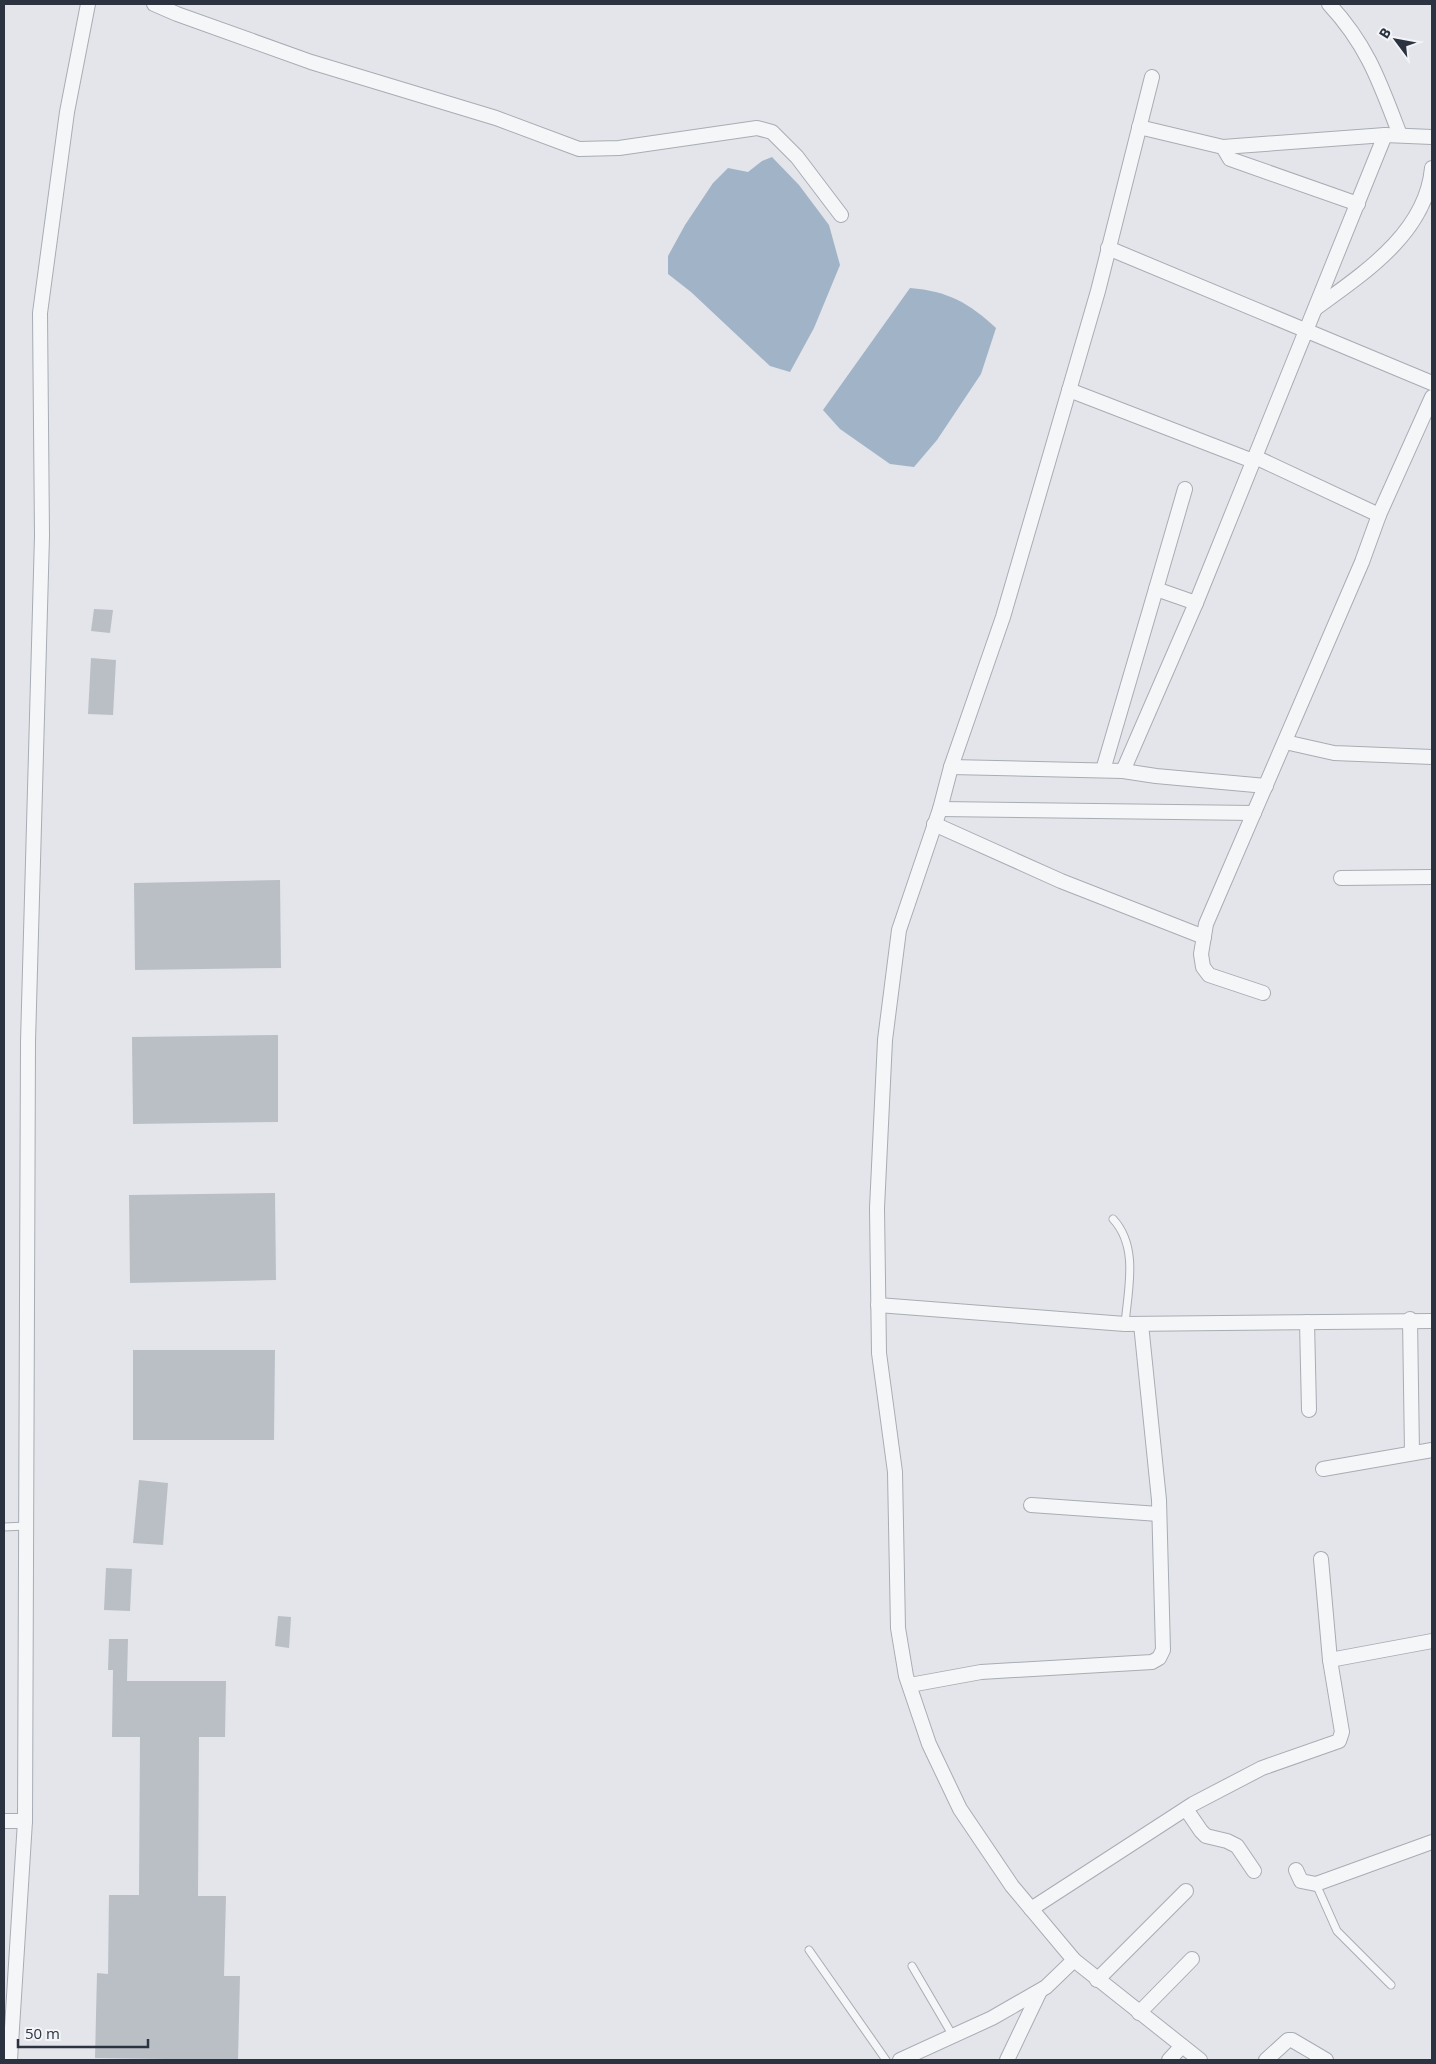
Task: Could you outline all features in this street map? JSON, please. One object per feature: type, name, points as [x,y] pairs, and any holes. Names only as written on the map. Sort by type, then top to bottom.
[{"type":"street","points":[[10,2060],[25,1821],[28,1042],[42,536],[40,312],[67,112],[88,4]]},
{"type":"street","points":[[154,4],[311,62],[496,118],[580,149],[618,148],[757,128],[772,132],[797,157],[841,215]]},
{"type":"street","points":[[1328,4],[1360,41],[1373,66],[1400,135]]},
{"type":"street","points":[[1152,77],[1069,390],[1003,617],[951,767],[940,809],[899,930],[885,1040],[877,1208],[879,1353],[895,1472],[898,1628],[910,1685],[929,1744],[960,1809],[1012,1886],[1074,1960],[1200,2060]]},
{"type":"street","points":[[1139,127],[1224,147],[1386,135],[1432,137]]},
{"type":"street","points":[[1123,771],[1196,603],[1386,135]]},
{"type":"street","points":[[1224,147],[1230,159],[1358,204]]},
{"type":"street","points":[[1315,309],[1357,278],[1404,234],[1419,212],[1431,180],[1432,168]]},
{"type":"street","points":[[1108,248],[1432,383]]},
{"type":"street","points":[[1069,390],[1254,459],[1380,515]]},
{"type":"street","points":[[1263,993],[1208,975],[1203,967],[1200,954],[1206,924],[1362,562],[1380,515],[1432,398]]},
{"type":"street","points":[[1103,770],[1185,489]]},
{"type":"street","points":[[1156,589],[1196,603]]},
{"type":"street","points":[[1285,742],[1334,753],[1432,757]]},
{"type":"street","points":[[951,767],[1123,771],[1156,776],[1266,786]]},
{"type":"street","points":[[940,809],[1254,812]]},
{"type":"street","points":[[934,824],[1061,881],[1204,937]]},
{"type":"street","points":[[1340,878],[1432,877]]},
{"type":"street","points":[[878,1305],[1125,1324],[1410,1319],[1432,1321]]},
{"type":"street","points":[[1410,1319],[1412,1453]]},
{"type":"street","points":[[1307,1322],[1308,1410]]},
{"type":"street","points":[[910,1685],[981,1672],[1108,1666],[1152,1662],[1160,1658],[1163,1650],[1159,1514],[1141,1324]]},
{"type":"street","points":[[1323,1469],[1432,1450]]},
{"type":"street","points":[[1031,1505],[1159,1514]]},
{"type":"street","points":[[1031,1909],[1186,1809],[1262,1768],[1339,1741],[1342,1732],[1330,1660],[1321,1559]]},
{"type":"street","points":[[1330,1660],[1432,1641]]},
{"type":"street","points":[[1186,1809],[1200,1831],[1206,1836],[1227,1841],[1237,1846],[1254,1871]]},
{"type":"street","points":[[4,1821],[25,1821]]},
{"type":"street","points":[[1296,1870],[1301,1881],[1316,1884],[1432,1842]]},
{"type":"street","points":[[1097,1980],[1186,1891]]},
{"type":"street","points":[[1139,2013],[1192,1959]]},
{"type":"street","points":[[900,2060],[992,2018],[1040,1991],[1074,1960]]},
{"type":"street","points":[[1007,2060],[1040,1991]]},
{"type":"street","points":[[1266,2060],[1288,2040],[1292,2040],[1326,2060]]},
{"type":"street","points":[[1169,2060],[1182,2046]]},
{"type":"lane","points":[[1113,1219],[1121,1228],[1130,1256],[1125,1324]]},
{"type":"lane","points":[[4,1526],[26,1526]]},
{"type":"lane","points":[[1316,1884],[1337,1931],[1392,1985]]},
{"type":"lane","points":[[809,1950],[886,2060]]},
{"type":"lane","points":[[912,1966],[953,2036]]},
{"type":"water","points":[[772,157],[799,185],[829,225],[840,265],[814,328],[790,372],[770,366],[691,292],[668,274],[668,256],[685,225],[713,183],[728,168],[748,172],[762,161]]},
{"type":"water","points":[[910,288],[947,295],[967,305],[996,328],[981,374],[937,440],[914,467],[890,464],[840,429],[823,410]]},
{"type":"building","points":[[94,609],[113,610],[110,633],[91,631]]},
{"type":"building","points":[[91,658],[116,660],[113,715],[88,714]]},
{"type":"building","points":[[280,880],[281,968],[135,970],[134,883]]},
{"type":"building","points":[[278,1035],[278,1122],[133,1124],[132,1037]]},
{"type":"building","points":[[275,1193],[276,1280],[130,1283],[129,1195]]},
{"type":"building","points":[[133,1350],[275,1350],[274,1440],[133,1440]]},
{"type":"building","points":[[139,1480],[168,1483],[163,1545],[133,1543]]},
{"type":"building","points":[[106,1568],[132,1569],[130,1611],[104,1610]]},
{"type":"building","points":[[278,1616],[291,1617],[289,1648],[275,1646]]},
{"type":"building","points":[[109,1639],[128,1639],[127,1681],[226,1681],[225,1737],[199,1737],[198,1896],[226,1896],[224,1976],[240,1976],[238,2060],[95,2058],[97,1973],[108,1974],[109,1895],[139,1895],[140,1737],[112,1737],[113,1670],[108,1670]]}]
